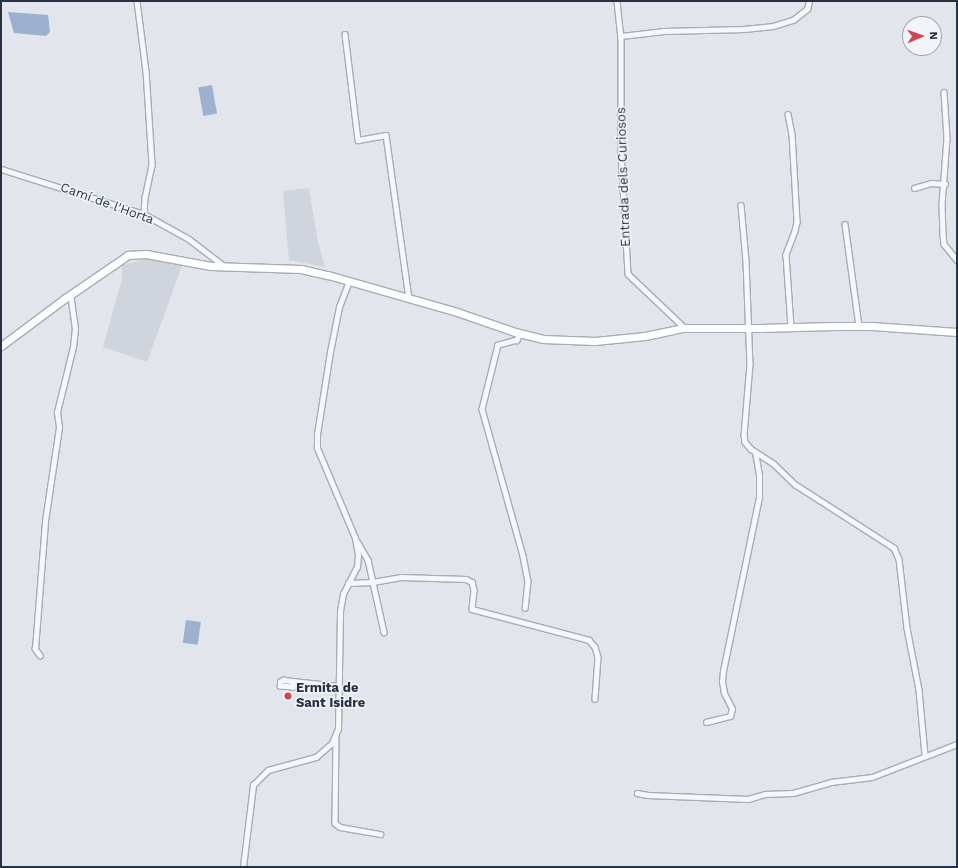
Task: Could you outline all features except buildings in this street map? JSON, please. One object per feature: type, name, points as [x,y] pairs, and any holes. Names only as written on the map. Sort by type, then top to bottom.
[{"type":"main road","points":[[1,346],[70,295],[128,255],[146,254],[211,266],[301,269],[409,298],[543,339],[596,341],[645,336],[685,328],[859,326],[957,332]]},
{"type":"street","points":[[137,1],[146,71],[152,165],[145,197],[144,214]]},
{"type":"street","name":"Entrada dels Curiosos","points":[[616,1],[621,36],[621,152],[628,274],[685,328]]},
{"type":"street","points":[[621,36],[664,31],[744,29],[773,26],[793,20],[806,9],[809,1]]},
{"type":"street","points":[[346,34],[358,140],[386,135],[409,298]]},
{"type":"street","points":[[944,92],[947,138],[943,235],[944,244],[957,260]]},
{"type":"street","points":[[788,114],[792,134],[797,222],[786,255],[792,327]]},
{"type":"street","name":"Camí de l'Horta","points":[[1,169],[144,214],[188,239],[225,267]]},
{"type":"street","points":[[914,188],[931,183],[945,184]]},
{"type":"street","points":[[741,205],[746,261],[747,328],[750,364],[744,435],[745,442],[755,452],[774,464],[796,485],[894,548],[899,559],[906,628],[920,690],[925,755]]},
{"type":"street","points":[[845,224],[859,326]]},
{"type":"street","points":[[349,281],[339,307],[330,352],[317,434],[317,448],[355,538],[368,560],[384,632]]},
{"type":"street","points":[[40,656],[35,649],[45,521],[59,427],[57,412],[73,347],[75,329],[70,295]]},
{"type":"street","points":[[520,333],[517,340],[498,345],[482,409],[523,556],[528,581],[525,608]]},
{"type":"street","points":[[706,722],[730,716],[732,709],[724,693],[722,682],[759,497],[759,475],[755,452]]},
{"type":"street","points":[[243,867],[253,785],[268,770],[316,757],[332,743],[338,729],[340,611],[343,594],[357,567],[358,555],[355,538]]},
{"type":"street","points":[[348,583],[373,582],[401,577],[466,579],[472,582],[474,590],[472,610],[589,640],[595,647],[598,657],[595,699]]},
{"type":"street","points":[[293,681],[339,686]]},
{"type":"street","points":[[336,734],[335,823],[340,827],[380,834]]},
{"type":"street","points":[[637,793],[648,796],[748,799],[765,794],[798,792],[831,782],[872,777],[925,755],[957,744]]},
{"type":"shaded area","points":[[309,188],[318,242],[325,267],[289,260],[283,191]]},
{"type":"shaded area","points":[[146,259],[182,266],[147,362],[103,347],[122,279],[122,265]]},
{"type":"water","points":[[8,12],[48,15],[50,32],[46,36],[14,33]]},
{"type":"water","points":[[212,85],[217,114],[203,116],[198,87]]},
{"type":"water","points":[[186,620],[201,622],[198,645],[183,643]]},
{"type":"place","name":"Ermita de Sant Isidre","points":[[288,696]]}]
